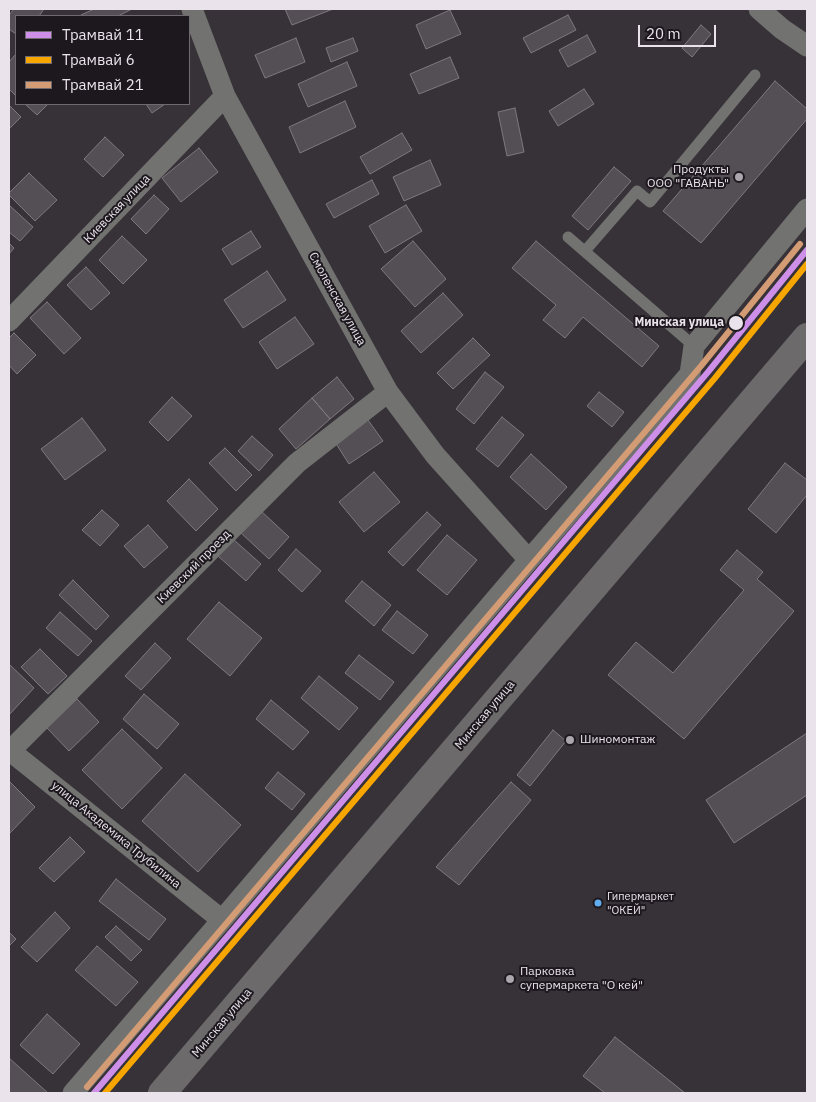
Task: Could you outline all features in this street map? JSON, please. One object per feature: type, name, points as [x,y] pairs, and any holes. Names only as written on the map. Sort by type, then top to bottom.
[{"type":"main road","name":"Минская улица","points":[[162,1093],[807,338]]},
{"type":"street","name":"Смоленская улица","points":[[192,9],[225,96],[388,392],[435,455],[529,560]]},
{"type":"street","points":[[759,9],[782,29],[807,46]]},
{"type":"street","name":"Киевская улица","points":[[9,322],[225,96]]},
{"type":"street","points":[[73,1093],[690,374],[694,346],[807,209]]},
{"type":"street","name":"Киевский проезд","points":[[9,751],[297,464],[388,392]]},
{"type":"street","name":"улица Академика Трубилина","points":[[9,751],[222,920]]},
{"type":"lane","points":[[585,251],[637,191],[650,202],[755,75]]},
{"type":"lane","points":[[568,237],[694,346]]},
{"type":"building","points":[[14,9],[44,9],[40,15],[15,15],[15,33],[9,29],[9,15]]},
{"type":"building","points":[[94,9],[132,9],[120,15],[81,15]]},
{"type":"building","points":[[285,9],[333,9],[292,25]]},
{"type":"building","points":[[450,10],[461,34],[426,49],[416,25]]},
{"type":"building","points":[[568,15],[576,30],[531,53],[523,38]]},
{"type":"building","points":[[701,25],[711,34],[692,57],[682,48]]},
{"type":"building","points":[[587,35],[596,52],[568,67],[559,50]]},
{"type":"building","points":[[296,38],[305,62],[265,78],[255,55]]},
{"type":"building","points":[[353,38],[358,51],[331,62],[326,48]]},
{"type":"building","points":[[15,55],[15,95],[9,89],[9,62]]},
{"type":"building","points":[[450,57],[459,78],[419,94],[410,74]]},
{"type":"building","points":[[347,62],[357,86],[308,107],[298,84]]},
{"type":"building","points":[[775,81],[807,109],[807,119],[701,243],[663,211]]},
{"type":"building","points":[[584,89],[594,104],[558,126],[549,111]]},
{"type":"building","points":[[345,101],[356,127],[300,153],[289,127]]},
{"type":"building","points":[[9,105],[21,117],[9,129]]},
{"type":"building","points":[[26,105],[47,105],[37,115]]},
{"type":"building","points":[[147,105],[164,105],[152,113]]},
{"type":"building","points":[[515,108],[524,152],[507,156],[498,112]]},
{"type":"building","points":[[402,133],[412,150],[370,174],[360,157]]},
{"type":"building","points":[[105,137],[124,155],[103,177],[84,159]]},
{"type":"building","points":[[199,148],[218,172],[181,202],[162,178]]},
{"type":"building","points":[[430,160],[441,185],[404,201],[393,177]]},
{"type":"building","points":[[614,167],[631,181],[588,230],[572,216]]},
{"type":"building","points":[[29,173],[57,200],[35,221],[9,195]]},
{"type":"building","points":[[372,180],[379,194],[334,218],[326,204]]},
{"type":"building","points":[[154,195],[169,209],[146,234],[131,219]]},
{"type":"building","points":[[9,205],[33,227],[20,241],[9,232]]},
{"type":"building","points":[[406,205],[422,231],[385,253],[369,226]]},
{"type":"building","points":[[251,231],[261,247],[232,265],[222,249]]},
{"type":"building","points":[[122,236],[147,260],[123,284],[99,260]]},
{"type":"building","points":[[413,241],[446,279],[415,307],[381,269]]},
{"type":"building","points":[[536,241],[659,346],[642,367],[583,317],[565,338],[543,320],[556,305],[512,268]]},
{"type":"building","points":[[9,243],[14,248],[9,254]]},
{"type":"building","points":[[86,267],[110,293],[91,310],[67,285]]},
{"type":"building","points":[[267,271],[286,300],[243,328],[224,300]]},
{"type":"building","points":[[443,293],[463,315],[421,353],[401,331]]},
{"type":"building","points":[[47,302],[81,338],[64,354],[30,318]]},
{"type":"building","points":[[295,317],[314,344],[277,369],[259,342]]},
{"type":"building","points":[[14,333],[36,355],[17,374],[9,365],[9,338]]},
{"type":"building","points":[[473,338],[490,355],[453,389],[437,373]]},
{"type":"building","points":[[485,372],[504,387],[474,424],[456,409]]},
{"type":"building","points":[[337,377],[354,399],[330,419],[312,398]]},
{"type":"building","points":[[599,392],[624,412],[612,427],[587,406]]},
{"type":"building","points":[[172,397],[192,416],[168,441],[149,422]]},
{"type":"building","points":[[312,398],[330,419],[296,449],[279,429]]},
{"type":"building","points":[[502,417],[524,435],[498,467],[476,449]]},
{"type":"building","points":[[82,418],[106,450],[65,480],[41,449]]},
{"type":"building","points":[[368,420],[383,441],[349,464],[335,442]]},
{"type":"building","points":[[252,436],[273,455],[259,471],[238,451]]},
{"type":"building","points":[[225,448],[252,475],[236,491],[209,463]]},
{"type":"building","points":[[531,454],[567,487],[546,510],[510,477]]},
{"type":"building","points":[[785,463],[807,480],[807,495],[776,533],[748,509]]},
{"type":"building","points":[[374,472],[400,502],[364,532],[339,502]]},
{"type":"building","points":[[189,479],[218,509],[196,531],[167,501]]},
{"type":"building","points":[[102,510],[119,525],[100,546],[82,530]]},
{"type":"building","points":[[261,511],[289,537],[269,559],[241,533]]},
{"type":"building","points":[[427,512],[441,525],[403,566],[388,552]]},
{"type":"building","points":[[148,525],[168,547],[144,568],[124,546]]},
{"type":"building","points":[[447,535],[477,560],[447,595],[417,570]]},
{"type":"building","points":[[234,540],[261,564],[246,581],[218,556]]},
{"type":"building","points":[[296,549],[321,571],[302,592],[278,570]]},
{"type":"building","points":[[737,550],[763,572],[757,579],[794,611],[684,739],[608,675],[636,642],[673,673],[744,590],[720,570]]},
{"type":"building","points":[[73,580],[109,616],[96,630],[59,595]]},
{"type":"building","points":[[362,581],[391,605],[374,626],[345,601]]},
{"type":"building","points":[[219,602],[262,638],[230,676],[187,639]]},
{"type":"building","points":[[397,611],[428,635],[413,654],[382,630]]},
{"type":"building","points":[[60,612],[92,641],[78,656],[46,628]]},
{"type":"building","points":[[155,643],[171,658],[141,690],[125,676]]},
{"type":"building","points":[[40,649],[67,676],[48,694],[21,667]]},
{"type":"building","points":[[359,655],[394,682],[380,700],[345,673]]},
{"type":"building","points":[[9,664],[34,688],[9,715]]},
{"type":"building","points":[[319,676],[358,708],[339,730],[301,698]]},
{"type":"building","points":[[144,694],[179,724],[157,749],[123,719]]},
{"type":"building","points":[[77,699],[99,722],[69,751],[47,728]]},
{"type":"building","points":[[271,700],[309,732],[293,750],[256,719]]},
{"type":"building","points":[[122,729],[162,768],[122,809],[82,770]]},
{"type":"building","points":[[553,730],[566,741],[530,786],[517,775]]},
{"type":"building","points":[[807,733],[807,795],[734,843],[706,800]]},
{"type":"building","points":[[278,772],[305,794],[292,810],[265,788]]},
{"type":"building","points":[[185,774],[241,825],[198,872],[142,821]]},
{"type":"building","points":[[9,781],[35,807],[9,834]]},
{"type":"building","points":[[511,782],[531,800],[459,885],[436,867]]},
{"type":"building","points":[[70,837],[85,852],[54,882],[39,868]]},
{"type":"building","points":[[116,879],[166,919],[149,940],[99,901]]},
{"type":"building","points":[[55,912],[70,928],[37,962],[21,947]]},
{"type":"building","points":[[116,926],[142,950],[131,961],[105,937]]},
{"type":"building","points":[[9,932],[16,939],[9,946]]},
{"type":"building","points":[[97,946],[138,982],[116,1006],[75,970]]},
{"type":"building","points":[[47,1014],[80,1044],[53,1074],[20,1045]]},
{"type":"building","points":[[615,1037],[685,1093],[605,1093],[583,1076]]},
{"type":"building","points":[[9,1058],[48,1093],[9,1093]]},
{"type":"tram line","name":"21","points":[[87,1087],[701,366],[800,244]]},
{"type":"tram line","name":"11","points":[[94,1093],[708,372],[807,250]]},
{"type":"tram line","name":"6","points":[[105,1093],[715,378],[807,264]]},
{"type":"place","name":"Продукты ООО \"ГАВАНЬ\"","points":[[739,177]]},
{"type":"place","name":"Минская улица","points":[[736,323]]},
{"type":"place","name":"Шиномонтаж","points":[[570,740]]},
{"type":"place","name":"Гипермаркет \"ОКЕЙ\"","points":[[598,903]]},
{"type":"place","name":"Парковка супермаркета \"О кей\"","points":[[510,979]]}]
